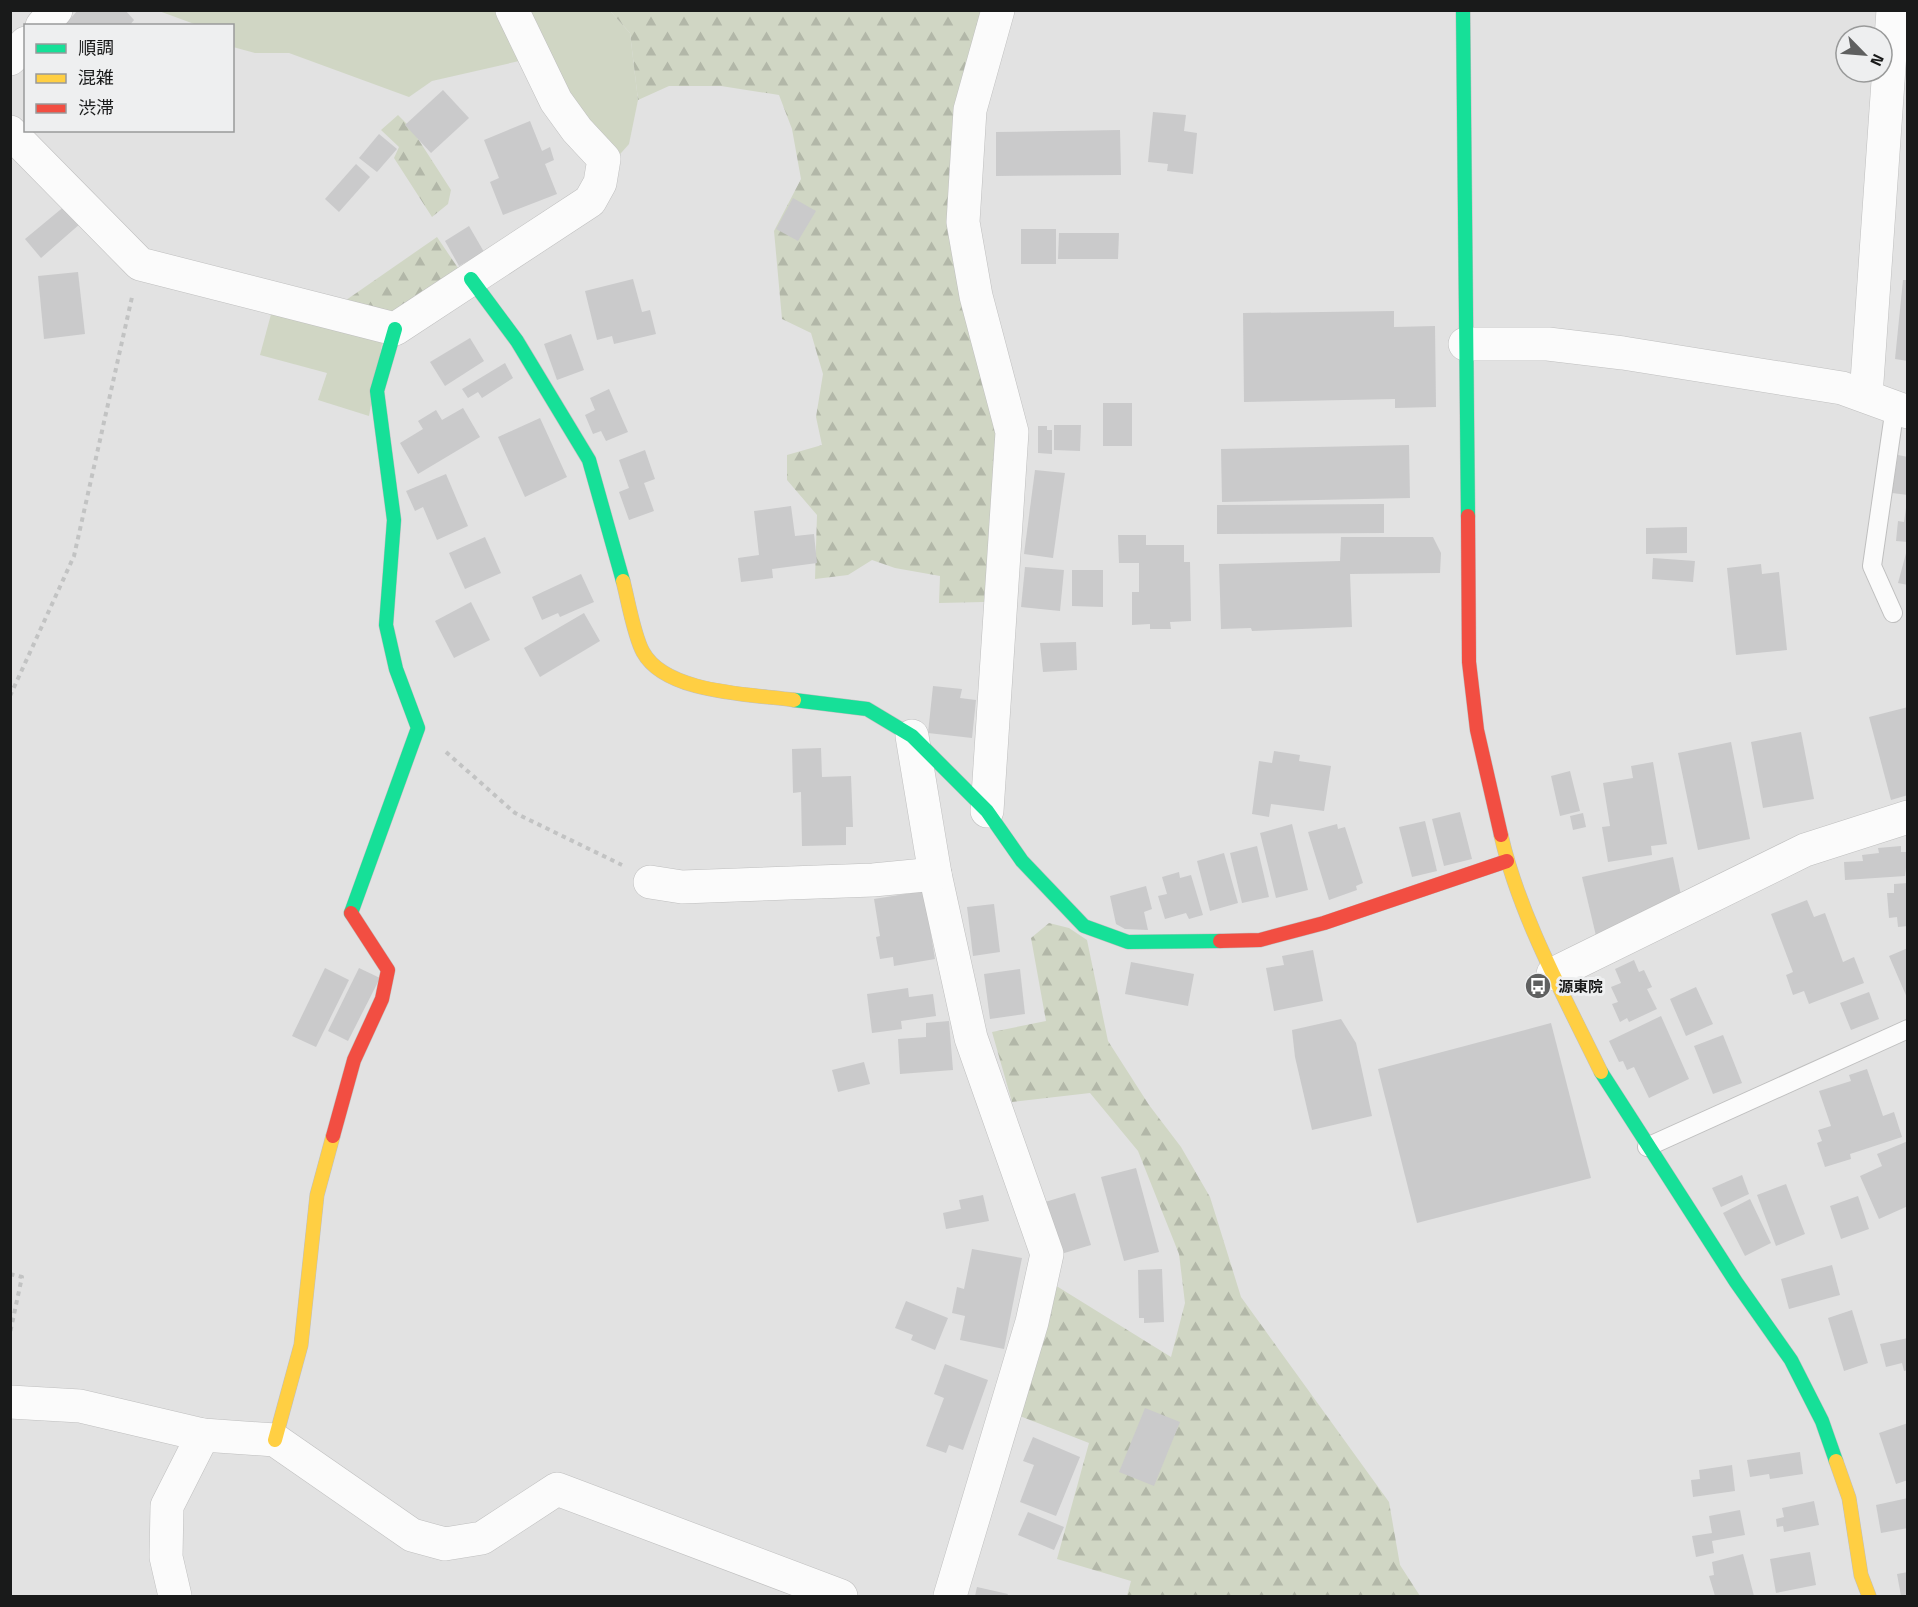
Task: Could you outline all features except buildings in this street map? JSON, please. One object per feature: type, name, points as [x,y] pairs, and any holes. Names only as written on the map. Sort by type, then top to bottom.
[{"type":"street","points":[[44,24],[56,10]]},
{"type":"street","points":[[275,1440],[301,1346],[317,1195],[354,1060],[382,999],[388,970],[350,912],[418,728],[396,669],[386,625],[394,520],[377,391],[395,329],[590,201],[600,183],[604,159],[577,130],[556,101],[512,10]]},
{"type":"street","points":[[987,811],[1012,432],[976,296],[963,222],[970,110],[998,10]]},
{"type":"street","points":[[1462,10],[1469,662],[1479,739],[1507,861],[1553,974],[1604,1079],[1647,1147],[1791,1360],[1822,1421],[1849,1498],[1861,1575],[1869,1596]]},
{"type":"street","points":[[1465,344],[1548,344],[1623,353],[1842,388],[1890,405],[1893,10]]},
{"type":"street","points":[[10,59],[24,45]]},
{"type":"street","points":[[10,132],[140,264],[395,329]]},
{"type":"street","points":[[471,279],[517,341],[589,460],[643,653],[666,675],[702,688],[867,709],[891,721],[912,736],[987,811],[1022,861],[1084,926],[1128,942],[1260,940],[1324,923],[1507,861]]},
{"type":"street","points":[[912,736],[935,874],[971,1038],[1047,1254],[1032,1322],[950,1596]]},
{"type":"street","points":[[1553,974],[1804,850],[1908,817]]},
{"type":"street","points":[[650,882],[682,887],[873,880],[935,874]]},
{"type":"street","points":[[10,1402],[80,1406],[203,1435],[275,1440],[412,1535],[445,1544],[482,1538],[558,1489],[841,1596]]},
{"type":"street","points":[[175,1596],[166,1557],[167,1506],[203,1435]]},
{"type":"lane","points":[[1890,405],[1872,566],[1893,613]]},
{"type":"lane","points":[[1647,1147],[1908,1029]]},
{"type":"path","points":[[10,696],[74,556],[140,264]]},
{"type":"path","points":[[418,728],[515,813],[625,867],[650,882]]},
{"type":"path","points":[[10,1274],[22,1277],[10,1333]]},
{"type":"green space","points":[[159,11],[507,11],[528,59],[432,81],[409,97],[289,53],[255,53],[234,47],[234,24],[194,24]]},
{"type":"green space","points":[[522,11],[610,11],[630,33],[638,100],[629,144],[614,161],[588,129]]},
{"type":"green space","points":[[610,11],[990,11],[961,109],[1002,432],[984,602],[939,603],[940,576],[895,568],[872,560],[848,575],[815,579],[817,515],[787,480],[787,455],[822,445],[816,417],[823,374],[811,333],[782,319],[774,231],[801,179],[792,129],[779,95],[721,86],[669,86],[638,100],[630,33]]},
{"type":"green space","points":[[398,115],[411,128],[451,190],[448,204],[432,217],[394,158],[399,147],[381,130]]},
{"type":"green space","points":[[437,237],[458,268],[391,313],[339,305]]},
{"type":"green space","points":[[273,307],[384,333],[369,416],[318,400],[327,373],[260,355]]},
{"type":"green space","points":[[1049,923],[1069,928],[1087,940],[1108,1041],[1149,1105],[1181,1147],[1210,1197],[1241,1297],[1389,1502],[1400,1565],[1420,1596],[1127,1596],[1131,1581],[1057,1559],[1089,1443],[1012,1413],[1050,1282],[1171,1357],[1185,1303],[1179,1254],[1138,1151],[1090,1093],[1012,1102],[992,1032],[1046,1021],[1031,938]]},
{"type":"traffic: fast","points":[[1463,10],[1468,516]]},
{"type":"traffic: fast","points":[[471,279],[517,341],[589,460],[623,581]]},
{"type":"traffic: fast","points":[[351,913],[418,728],[396,669],[386,625],[394,520],[377,391],[395,329]]},
{"type":"traffic: fast","points":[[794,700],[867,709],[912,736],[987,811],[1022,861],[1084,926],[1128,942],[1220,941]]},
{"type":"traffic: fast","points":[[1601,1072],[1736,1282],[1791,1360],[1822,1421],[1836,1461]]},
{"type":"traffic: slow","points":[[623,581],[640,645],[654,666],[670,676],[711,690],[794,700]]},
{"type":"traffic: slow","points":[[1501,835],[1531,926],[1601,1072]]},
{"type":"traffic: slow","points":[[275,1440],[301,1345],[317,1195],[333,1136]]},
{"type":"traffic: slow","points":[[1836,1461],[1849,1498],[1861,1575],[1869,1596]]},
{"type":"traffic: jam","points":[[1468,516],[1469,662],[1477,730],[1501,835]]},
{"type":"traffic: jam","points":[[1220,941],[1260,940],[1324,923],[1507,861]]},
{"type":"traffic: jam","points":[[333,1136],[354,1060],[382,999],[388,970],[351,913]]},
{"type":"place","name":"源東院","points":[[1538,986]]}]
